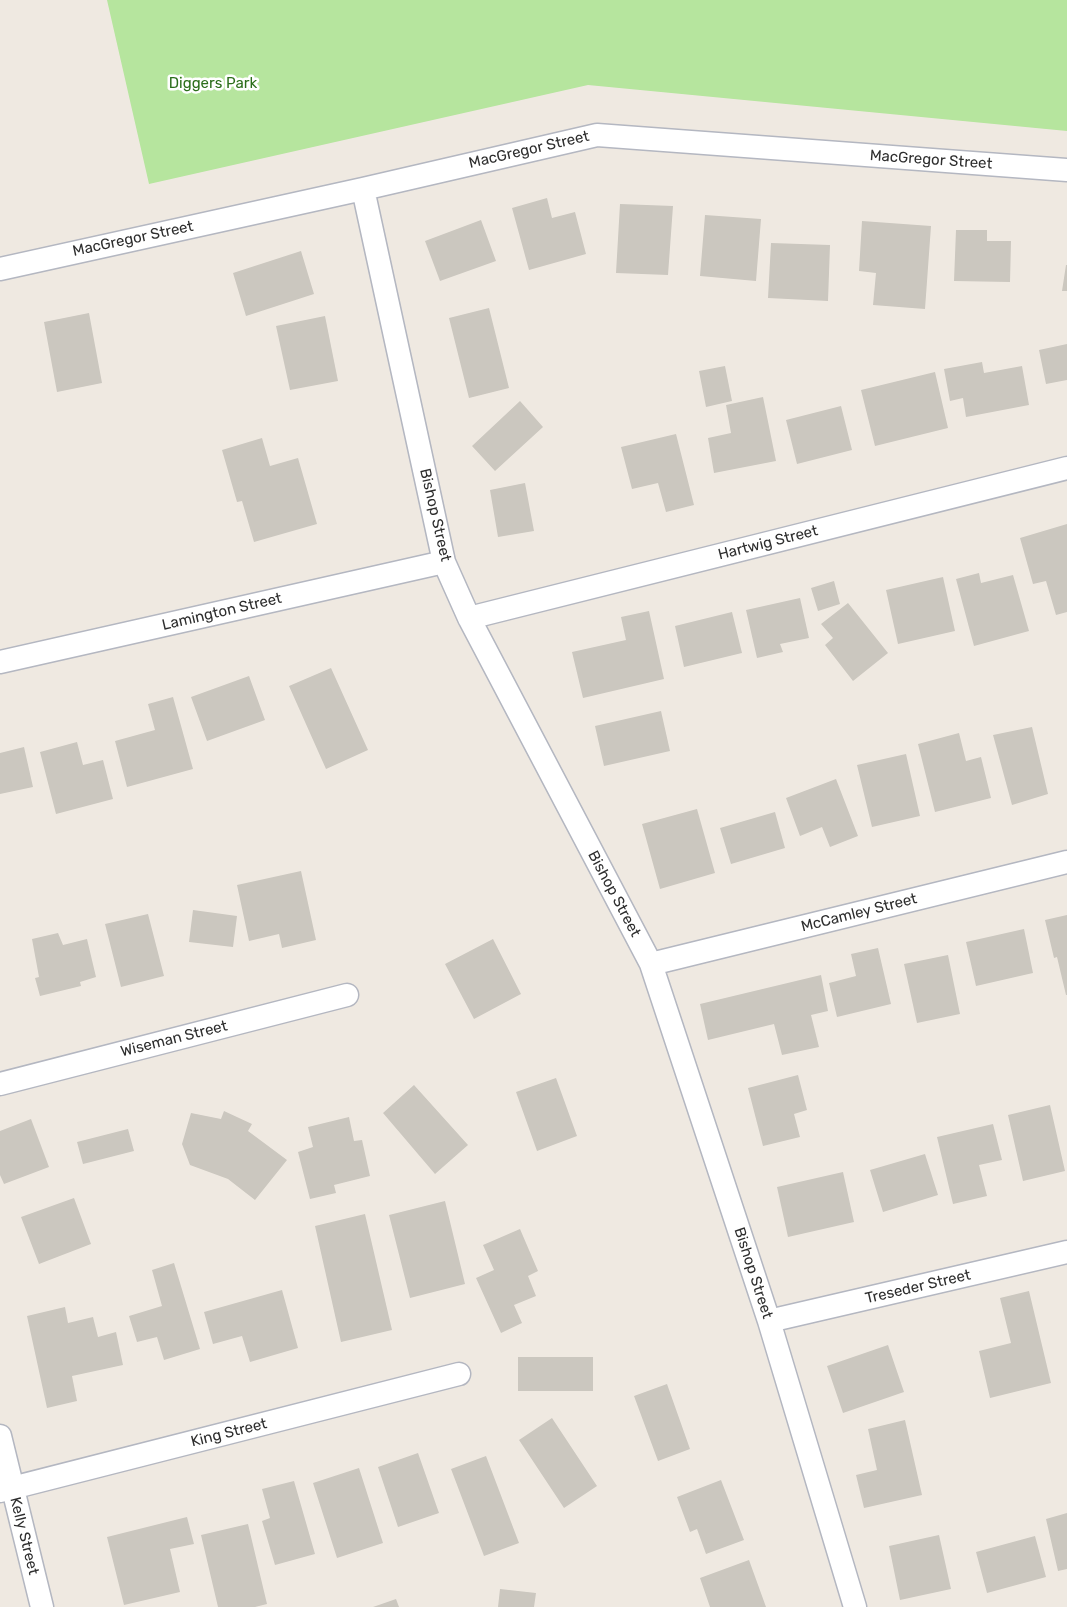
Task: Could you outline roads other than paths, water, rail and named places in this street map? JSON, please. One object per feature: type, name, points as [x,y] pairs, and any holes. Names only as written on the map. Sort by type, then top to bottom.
[{"type":"street","name":"MacGregor Street","points":[[0,269],[597,135],[1067,170]]},
{"type":"street","name":"Bishop Street","points":[[363,189],[444,562],[469,618],[650,964],[769,1322],[856,1607]]},
{"type":"street","name":"Hartwig Street","points":[[469,618],[1067,468]]},
{"type":"street","name":"Lamington Street","points":[[0,662],[444,562]]},
{"type":"street","name":"McCamley Street","points":[[650,964],[1067,862]]},
{"type":"street","name":"Wiseman Street","points":[[0,1084],[347,995]]},
{"type":"street","name":"Treseder Street","points":[[769,1322],[1067,1252]]},
{"type":"street","name":"King Street","points":[[6,1489],[459,1374]]},
{"type":"street","name":"Kelly Street","points":[[0,1436],[6,1489],[42,1607]]},
{"type":"park label","name":"Diggers Park","points":[[213,84]]}]
